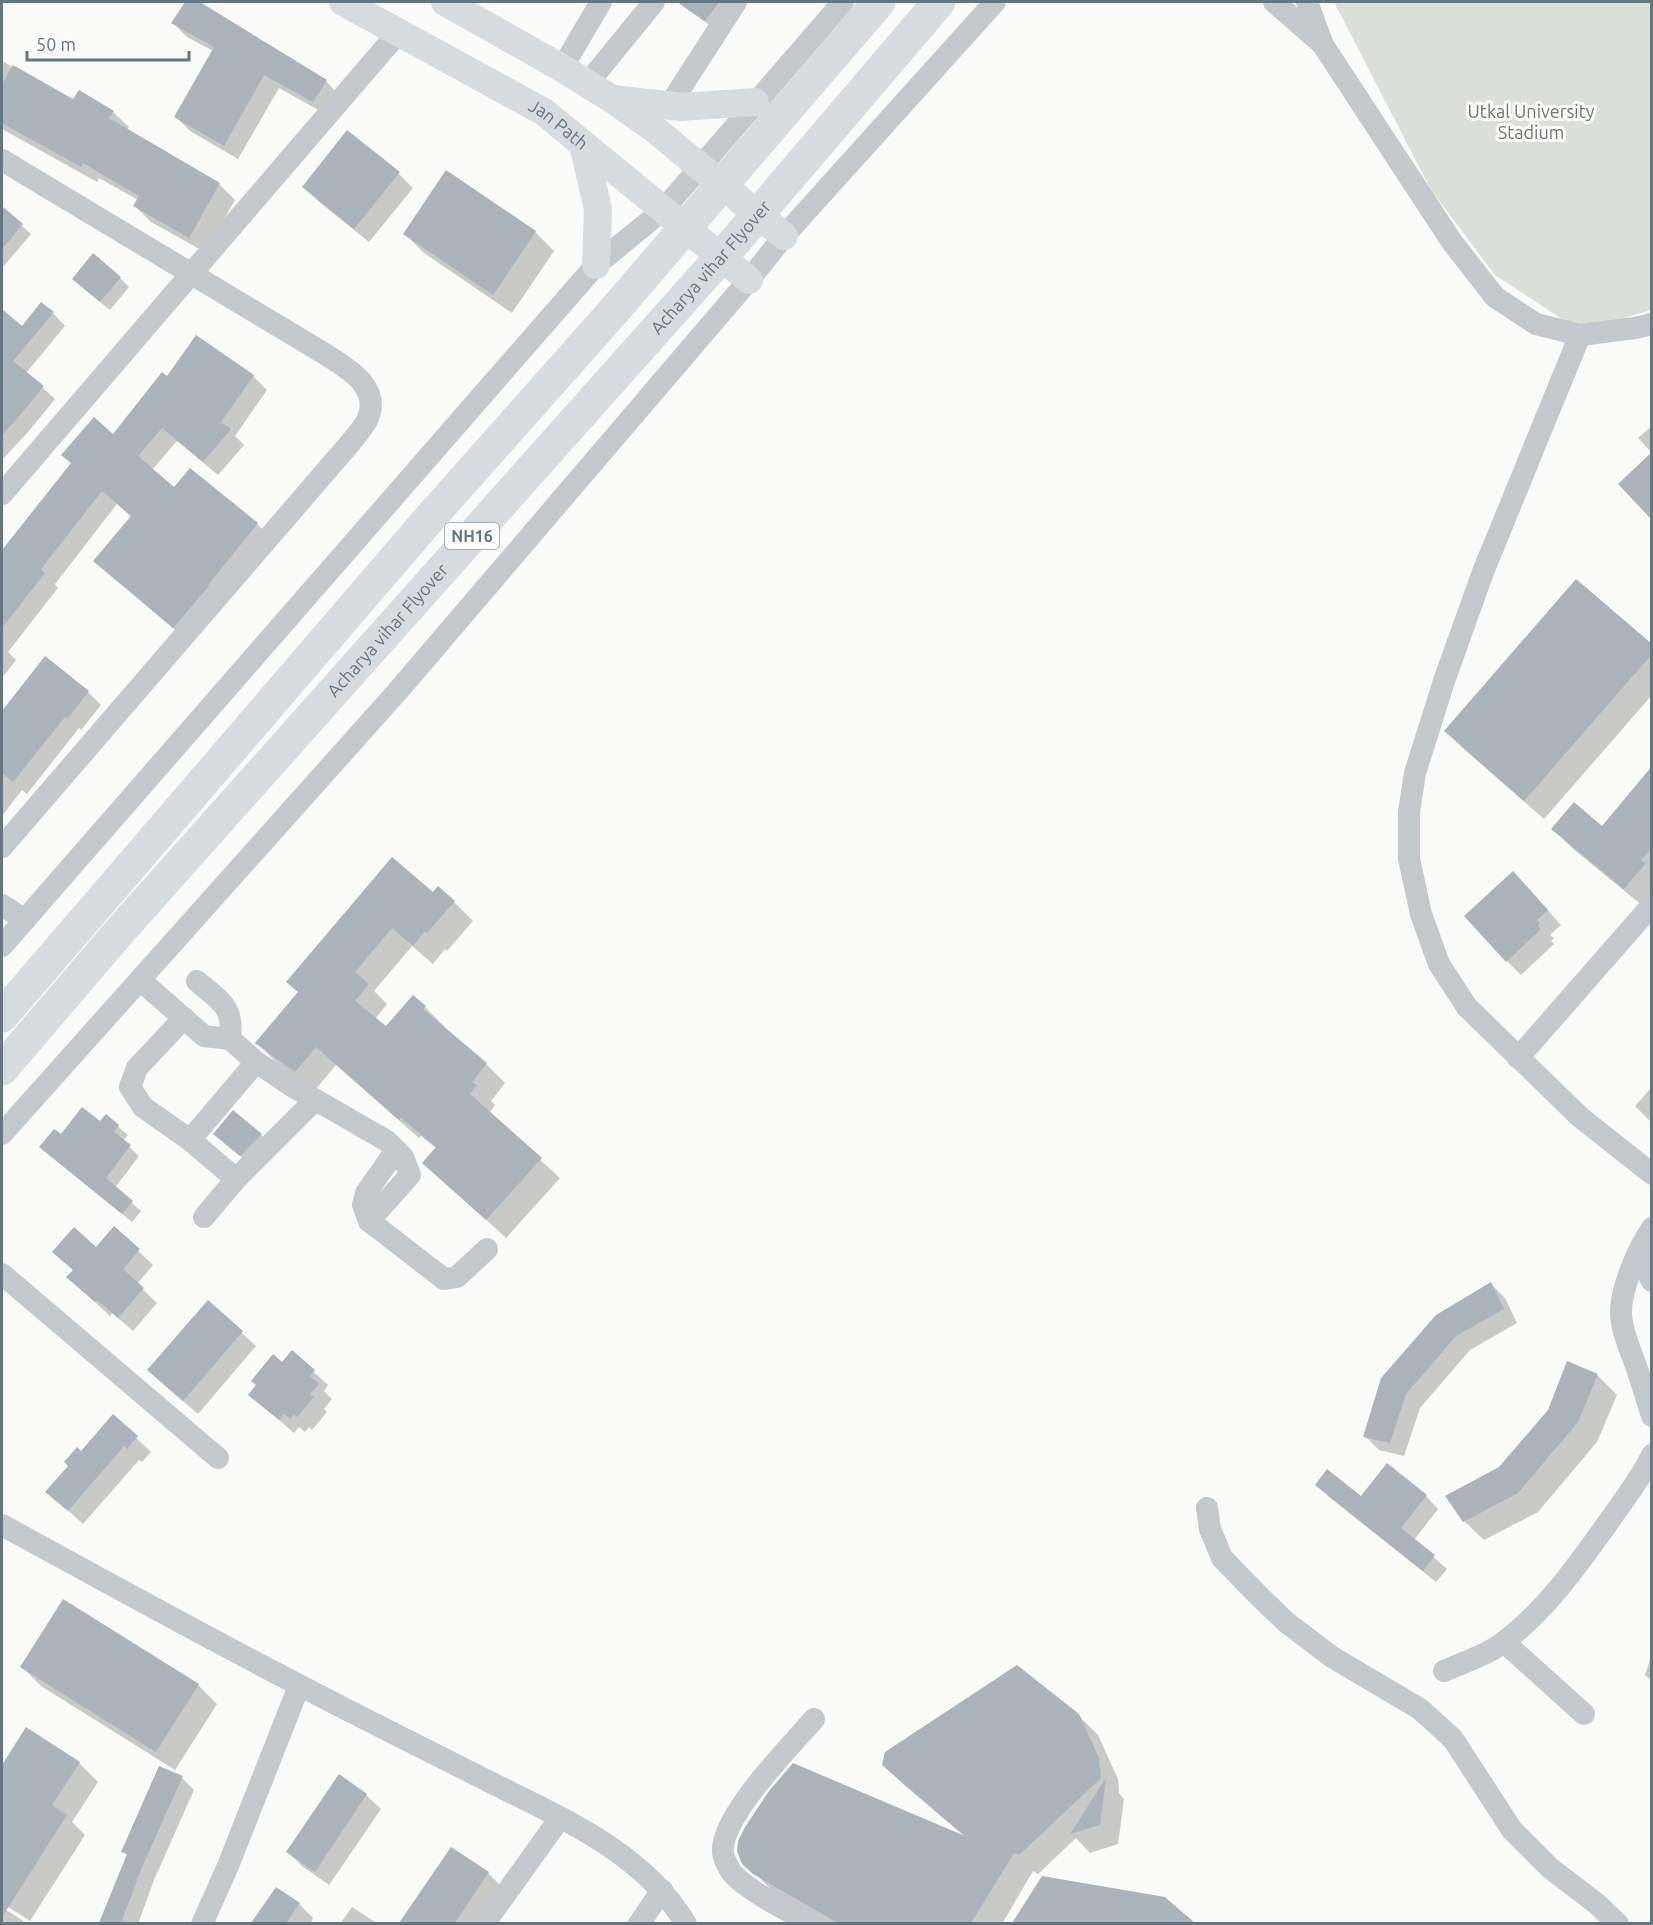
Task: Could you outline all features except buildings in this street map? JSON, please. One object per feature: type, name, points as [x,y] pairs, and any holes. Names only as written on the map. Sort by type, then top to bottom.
[{"type":"highway","name":"NH16","points":[[2,1016],[879,2]]},
{"type":"highway","name":"Acharya vihar Flyover","points":[[2,1069],[136,913],[737,239],[939,2]]},
{"type":"main road","name":"Jan Path","points":[[343,2],[544,112],[749,280]]},
{"type":"main road","points":[[445,2],[612,99],[653,128],[698,168],[784,236]]},
{"type":"main road","points":[[612,99],[681,107],[755,102]]},
{"type":"main road","points":[[583,144],[598,208],[596,265]]},
{"type":"street","points":[[562,68],[601,2]]},
{"type":"street","points":[[587,84],[654,2]]},
{"type":"street","points":[[669,106],[736,2]]},
{"type":"street","points":[[2,946],[596,265],[663,210],[843,2]]},
{"type":"street","points":[[2,1134],[397,692],[784,236],[995,2]]},
{"type":"street","points":[[1275,2],[1323,45]]},
{"type":"street","points":[[1307,2],[1323,45],[1452,242],[1495,297],[1536,324],[1580,335],[1652,324]]},
{"type":"street","points":[[2,494],[398,33]]},
{"type":"street","points":[[2,160],[325,354],[363,382],[370,398],[369,417],[352,441],[2,847]]},
{"type":"street","points":[[1580,335],[1479,583],[1415,773],[1409,812],[1409,859],[1421,914],[1438,964],[1467,1007],[1580,1117],[1652,1174]]},
{"type":"street","points":[[2,905],[25,920]]},
{"type":"street","points":[[1518,1058],[1652,905]]},
{"type":"street","points":[[140,980],[204,1036],[230,1039],[256,1062],[315,1100],[387,1141],[396,1150],[366,1193],[363,1205],[369,1221],[444,1279],[457,1277],[486,1249]]},
{"type":"street","points":[[198,981],[224,1005],[230,1015],[230,1039]]},
{"type":"street","points":[[184,1018],[137,1068],[130,1087],[143,1107],[190,1140],[236,1179]]},
{"type":"street","points":[[190,1140],[256,1062]]},
{"type":"street","points":[[204,1217],[236,1179],[315,1100]]},
{"type":"street","points":[[1652,1228],[1645,1237],[1627,1281],[1621,1315],[1652,1416]]},
{"type":"street","points":[[1638,1255],[1652,1281]]},
{"type":"street","points":[[2,1274],[218,1458]]},
{"type":"street","points":[[1444,1671],[1486,1653],[1504,1642],[1539,1611],[1578,1566],[1642,1474],[1652,1455]]},
{"type":"street","points":[[1207,1508],[1210,1529],[1222,1558],[1251,1588],[1286,1622],[1332,1657],[1420,1709],[1453,1739],[1512,1830],[1550,1868],[1598,1904],[1618,1923]]},
{"type":"street","points":[[2,1525],[299,1686],[599,1840],[639,1869],[662,1890],[686,1923]]},
{"type":"street","points":[[1504,1642],[1584,1714]]},
{"type":"street","points":[[202,1923],[228,1866],[299,1686]]},
{"type":"street","points":[[813,1923],[745,1885],[731,1872],[722,1851],[725,1836],[739,1810],[766,1773],[814,1719]]},
{"type":"street","points":[[484,1923],[560,1818]]},
{"type":"street","points":[[639,1923],[662,1890]]},
{"type":"green space","name":"Utkal University Stadium","points":[[1334,2],[1651,2],[1651,310],[1580,331],[1495,275],[1431,190]]}]
